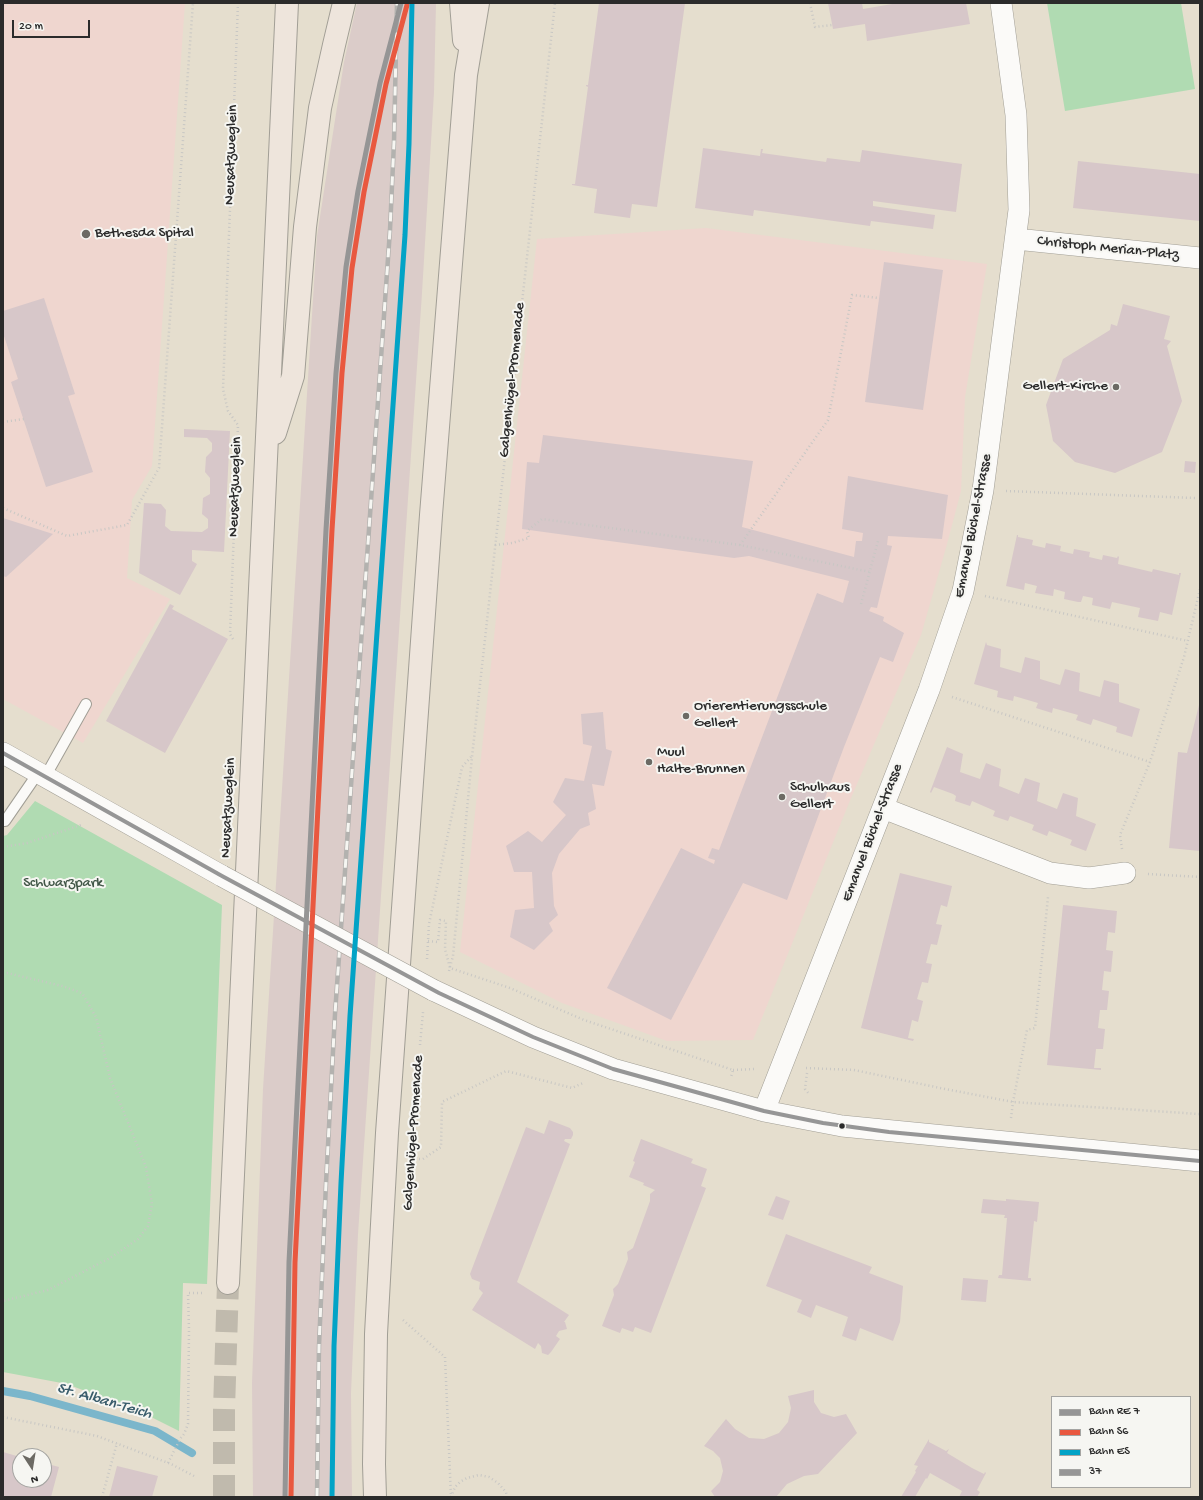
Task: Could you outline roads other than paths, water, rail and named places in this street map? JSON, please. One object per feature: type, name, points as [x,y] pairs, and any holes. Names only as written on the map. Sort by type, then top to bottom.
[{"type":"highway","points":[[228,1283],[287,3]]},
{"type":"highway","points":[[266,460],[293,376],[305,227],[320,108],[344,3]]},
{"type":"highway","points":[[460,3],[466,75]]},
{"type":"highway","points":[[375,1497],[374,1464],[376,1334],[387,1133],[431,515],[466,75],[478,3]]},
{"type":"highway","points":[[374,1464],[379,1497]]},
{"type":"street","name":"Emanuel Büchel-Strasse","points":[[764,1111],[883,808],[928,690],[963,591],[983,490],[1019,210],[1016,115],[1001,3]]},
{"type":"street","name":"Christoph Merian-Platz","points":[[1016,239],[1200,258]]},
{"type":"street","points":[[3,753],[222,876],[436,992],[533,1037],[613,1068],[764,1111],[842,1126],[1200,1161]]},
{"type":"street","points":[[883,808],[1050,874],[1089,878],[1125,873]]},
{"type":"lane","points":[[3,821],[5,821],[41,775],[86,704]]},
{"type":"waterway","name":"St. Alban-Teich","points":[[3,1391],[30,1396],[155,1431],[192,1453]]},
{"type":"tunnel","points":[[224,1497],[224,1410],[228,1283]]},
{"type":"railway","points":[[317,1497],[319,1346],[335,1014],[390,230],[394,142],[397,3]]},
{"type":"rail line","name":"ES","points":[[332,1497],[334,1346],[341,1183],[350,1016],[405,235],[409,144],[412,3]]},
{"type":"rail line","name":"S6","points":[[291,1497],[295,1262],[332,530],[342,373],[352,268],[364,192],[386,84],[407,5]]},
{"type":"place","name":"Bethesda Spital","points":[[86,234]]},
{"type":"place","name":"Gellert-Kirche","points":[[1116,387]]},
{"type":"place","name":"Orierentierungsschule Gellert","points":[[686,716]]},
{"type":"place","name":"Muul Halte-Brunnen","points":[[649,762]]},
{"type":"place","name":"Schulhaus Gellert","points":[[782,797]]},
{"type":"park label","name":"Schwarzpark","points":[[63,884]]}]
